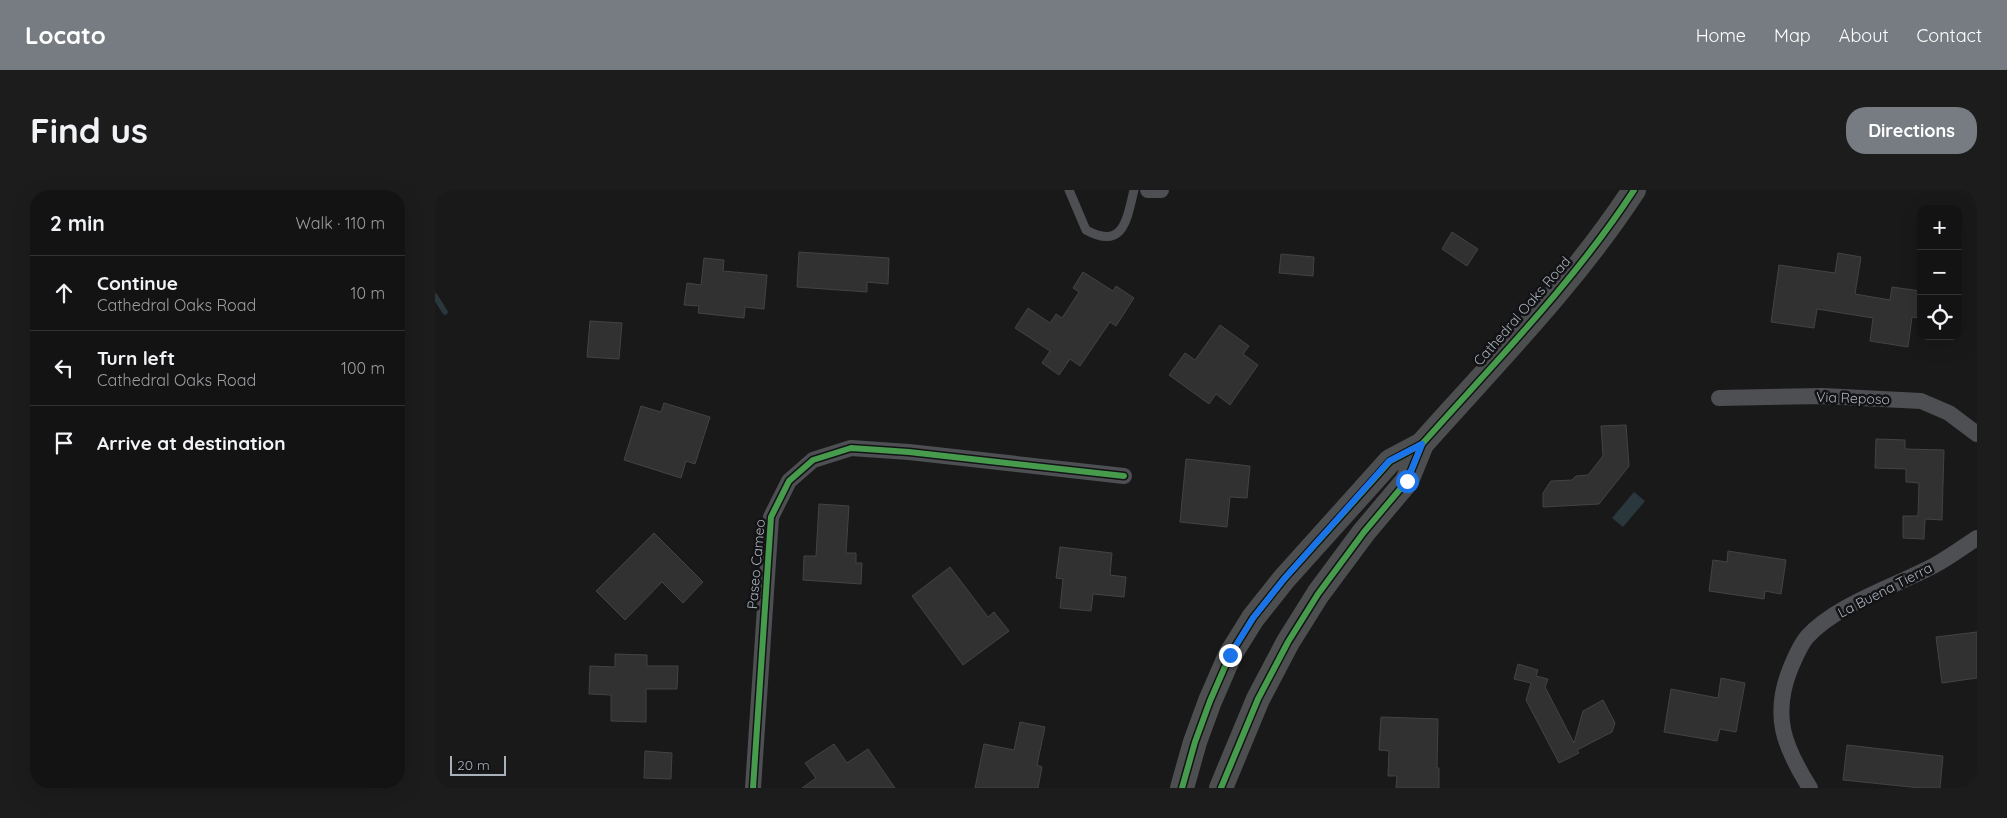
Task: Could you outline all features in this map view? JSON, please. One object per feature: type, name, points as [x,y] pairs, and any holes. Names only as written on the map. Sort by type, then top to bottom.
[{"type":"main road","name":"Cathedral Oaks Road","points":[[1221,788],[1258,699],[1288,642],[1318,594],[1364,532],[1407,481],[1422,444],[1579,265],[1612,224],[1634,190]]},
{"type":"main road","name":"Cathedral Oaks Road","points":[[1182,788],[1195,742],[1210,701],[1230,655],[1253,618],[1284,579],[1389,461],[1422,444]]},
{"type":"street","points":[[1148,190],[1161,190]]},
{"type":"street","name":"Via Reposo","points":[[1719,398],[1823,396],[1921,402],[1949,413],[1977,434]]},
{"type":"street","name":"Paseo Cameo","points":[[753,788],[771,517],[789,480],[813,460],[851,448],[909,452],[1124,476]]},
{"type":"street","name":"La Buena Tierra","points":[[1810,788],[1793,759],[1782,732],[1781,705],[1786,678],[1806,638],[1827,620],[1850,606],[1937,564],[1977,538]]},
{"type":"lane","points":[[1069,190],[1086,230],[1104,237],[1115,235],[1124,228],[1134,190]]},
{"type":"shaded area","points":[[1634,492],[1645,501],[1623,527],[1612,518]]},
{"type":"building","points":[[1452,232],[1478,249],[1467,266],[1442,249]]},
{"type":"building","points":[[799,252],[889,258],[888,284],[867,282],[867,292],[797,287]]},
{"type":"building","points":[[1838,253],[1861,257],[1855,294],[1890,300],[1892,287],[1917,290],[1917,318],[1912,317],[1908,347],[1870,341],[1873,318],[1817,309],[1814,328],[1771,322],[1779,265],[1835,273]]},
{"type":"building","points":[[1281,254],[1314,257],[1313,276],[1279,273]]},
{"type":"building","points":[[704,258],[724,260],[723,271],[767,275],[764,309],[745,307],[744,318],[698,313],[699,306],[684,305],[687,283],[701,285]]},
{"type":"building","points":[[1083,272],[1113,291],[1116,286],[1134,298],[1116,326],[1110,322],[1080,366],[1070,359],[1059,375],[1042,363],[1050,351],[1015,328],[1028,308],[1050,323],[1056,314],[1062,318],[1079,292],[1073,288]]},
{"type":"building","points":[[590,321],[622,323],[619,359],[587,357]]},
{"type":"building","points":[[1220,325],[1249,346],[1243,354],[1258,365],[1230,405],[1216,394],[1209,404],[1169,375],[1185,353],[1195,360]]},
{"type":"building","points":[[664,403],[710,417],[695,464],[686,461],[681,478],[624,460],[641,406],[661,412]]},
{"type":"building","points":[[1626,425],[1629,466],[1599,504],[1543,507],[1543,493],[1551,481],[1572,480],[1576,476],[1588,475],[1603,456],[1601,426]]},
{"type":"building","points":[[1876,439],[1905,440],[1905,449],[1944,450],[1942,520],[1925,519],[1924,539],[1903,538],[1903,516],[1918,516],[1919,483],[1906,482],[1906,469],[1875,468]]},
{"type":"building","points":[[1186,459],[1250,466],[1247,498],[1230,497],[1227,527],[1180,522]]},
{"type":"building","points":[[819,504],[849,506],[846,553],[856,553],[856,563],[862,563],[861,584],[803,580],[804,556],[816,556]]},
{"type":"building","points":[[654,533],[703,582],[683,603],[662,582],[625,620],[596,591]]},
{"type":"building","points":[[1060,547],[1112,553],[1110,575],[1126,577],[1124,597],[1093,594],[1091,611],[1060,608],[1063,579],[1056,578]]},
{"type":"building","points":[[1728,551],[1786,560],[1781,594],[1765,591],[1764,599],[1709,591],[1713,560],[1727,562]]},
{"type":"building","points":[[950,567],[988,617],[994,612],[1009,631],[963,665],[912,596]]},
{"type":"building","points":[[1977,632],[1977,678],[1942,683],[1936,637]]},
{"type":"building","points":[[615,654],[647,655],[647,666],[678,666],[677,689],[646,689],[646,722],[611,721],[611,695],[589,694],[590,666],[615,667]]},
{"type":"building","points":[[1518,664],[1538,670],[1536,676],[1548,679],[1545,687],[1574,743],[1583,711],[1603,700],[1615,723],[1612,732],[1577,750],[1579,753],[1559,763],[1526,700],[1531,683],[1514,679]]},
{"type":"building","points":[[1721,678],[1745,683],[1736,732],[1720,729],[1717,741],[1664,732],[1671,689],[1718,698]]},
{"type":"building","points":[[1381,717],[1438,719],[1437,768],[1439,768],[1439,788],[1396,788],[1397,776],[1388,776],[1389,751],[1379,750]]},
{"type":"building","points":[[1020,722],[1045,727],[1037,765],[1042,767],[1038,788],[975,788],[984,744],[1014,750]]},
{"type":"building","points":[[834,744],[847,763],[868,749],[895,788],[802,788],[816,778],[805,763]]},
{"type":"building","points":[[1847,745],[1943,756],[1940,788],[1920,788],[1843,780]]},
{"type":"building","points":[[645,751],[672,753],[671,779],[644,778]]},
{"type":"waterway","points":[[435,296],[445,312]]},
{"type":"cycle path","points":[[1221,788],[1258,699],[1288,642],[1318,594],[1364,532],[1407,481],[1422,444],[1560,289],[1611,224],[1634,190]]},
{"type":"cycle path","points":[[1182,788],[1195,742],[1210,701],[1230,655],[1253,618],[1284,579],[1390,461],[1422,444]]},
{"type":"cycle path","points":[[753,788],[771,517],[789,481],[813,460],[851,448],[909,452],[1124,476]]},
{"type":"route","points":[[1230,655],[1253,618],[1284,579],[1389,461],[1422,444],[1407,481]]}]
